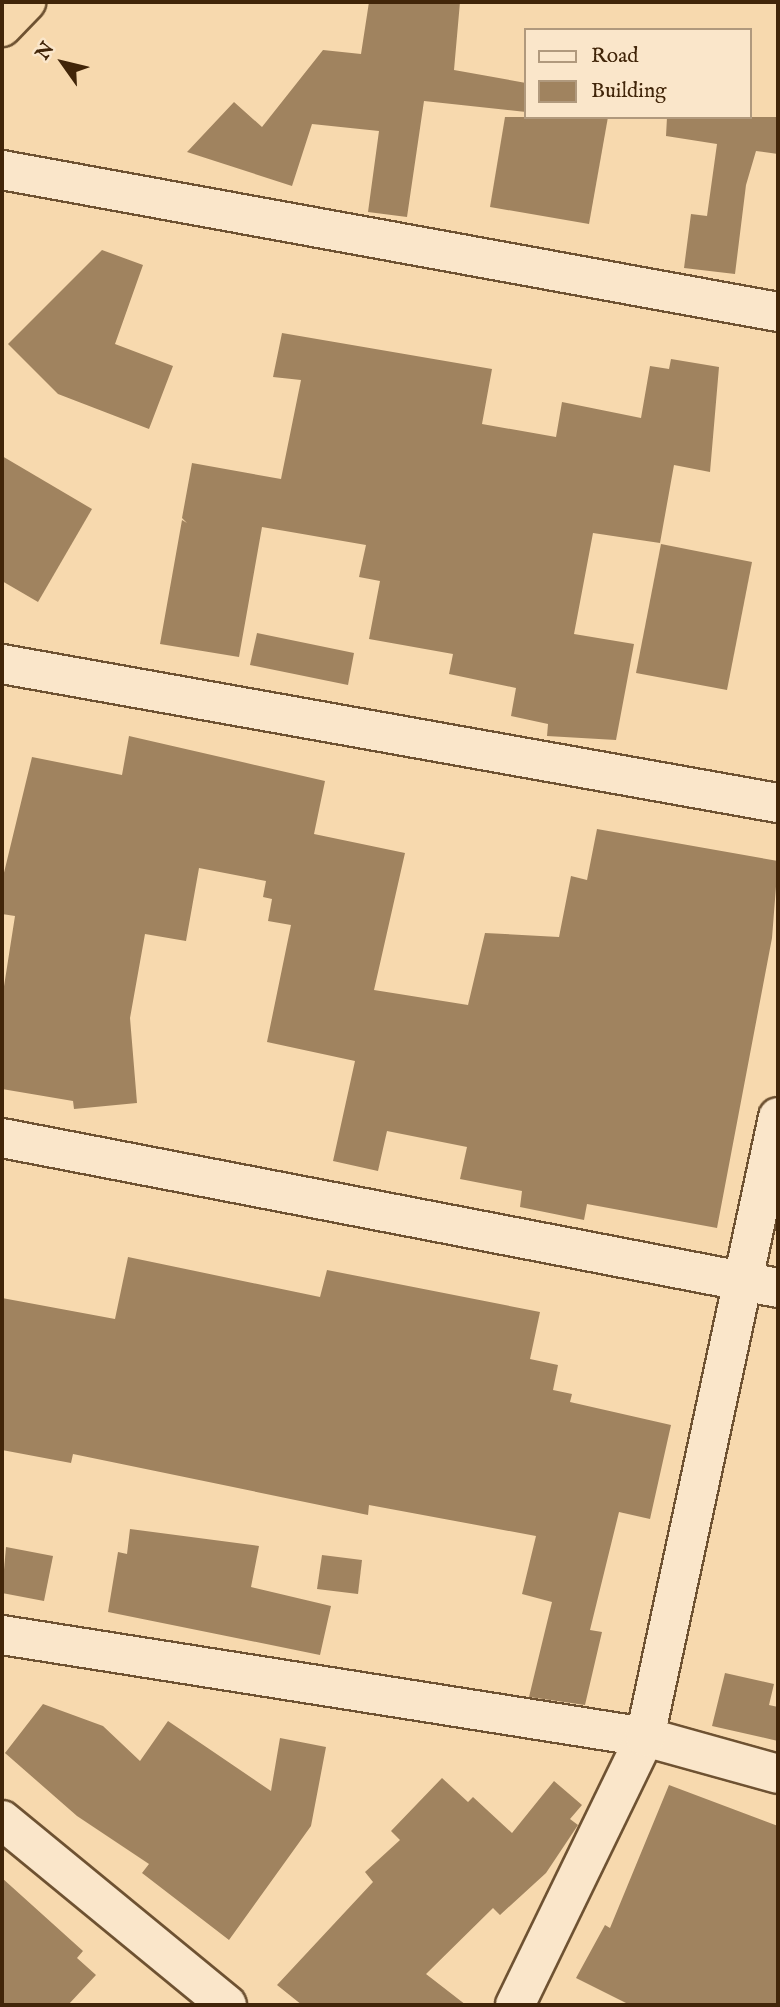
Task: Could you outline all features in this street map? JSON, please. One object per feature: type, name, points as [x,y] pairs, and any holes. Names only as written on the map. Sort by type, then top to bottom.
[{"type":"highway","points":[[2,27],[26,2]]},
{"type":"street","points":[[2,170],[778,312]]},
{"type":"street","points":[[2,664],[778,803]]},
{"type":"street","points":[[515,2005],[645,1737],[739,1279],[778,1116]]},
{"type":"street","points":[[2,1138],[778,1288]]},
{"type":"street","points":[[2,1635],[645,1737],[778,1774]]},
{"type":"street","points":[[2,1820],[227,2005]]},
{"type":"building","points":[[369,2],[460,2],[454,70],[524,83],[524,112],[424,101],[407,217],[368,212],[379,131],[312,124],[292,186],[187,152],[234,102],[262,127],[323,50],[361,54]]},
{"type":"building","points":[[505,117],[608,119],[589,224],[490,207]]},
{"type":"building","points":[[778,117],[778,154],[756,151],[746,185],[735,274],[684,268],[691,214],[707,216],[717,144],[666,136],[667,119]]},
{"type":"building","points":[[102,250],[143,265],[115,344],[173,366],[149,429],[58,394],[8,344]]},
{"type":"building","points":[[282,333],[492,369],[482,424],[556,437],[562,402],[641,418],[650,366],[669,369],[671,359],[719,367],[710,472],[674,465],[660,543],[593,533],[574,634],[634,644],[616,740],[547,736],[548,724],[511,716],[516,688],[449,674],[453,654],[369,639],[380,581],[359,577],[366,545],[262,527],[239,657],[160,644],[182,520],[187,523],[182,518],[192,463],[281,479],[301,380],[273,377]]},
{"type":"building","points":[[2,456],[92,509],[38,602],[2,581]]},
{"type":"building","points":[[661,544],[752,562],[727,690],[636,673]]},
{"type":"building","points":[[257,633],[354,653],[348,685],[250,665]]},
{"type":"building","points":[[129,736],[325,781],[314,834],[405,853],[374,990],[468,1005],[485,933],[559,937],[571,876],[587,880],[597,829],[778,861],[772,938],[717,1228],[587,1204],[584,1220],[520,1207],[522,1191],[460,1179],[467,1147],[387,1131],[378,1171],[333,1161],[355,1061],[267,1042],[291,925],[268,921],[272,899],[263,897],[266,881],[199,868],[186,941],[145,934],[130,1018],[137,1103],[74,1109],[73,1101],[2,1089],[2,999],[15,916],[2,914],[2,881],[32,757],[122,775]]},
{"type":"building","points":[[128,1257],[320,1297],[327,1270],[540,1312],[530,1359],[558,1365],[553,1390],[572,1394],[570,1402],[671,1425],[650,1519],[619,1512],[590,1630],[602,1632],[585,1705],[529,1697],[552,1602],[522,1594],[536,1536],[369,1505],[368,1515],[73,1454],[71,1463],[2,1450],[2,1298],[115,1319]]},
{"type":"building","points":[[130,1529],[259,1546],[251,1587],[331,1606],[320,1655],[108,1612],[118,1552],[127,1554]]},
{"type":"building","points":[[6,1547],[53,1556],[44,1601],[2,1593]]},
{"type":"building","points":[[322,1555],[362,1560],[358,1594],[317,1589]]},
{"type":"building","points":[[725,1673],[774,1684],[769,1705],[778,1707],[778,1741],[712,1726]]},
{"type":"building","points":[[43,1704],[103,1726],[140,1761],[168,1721],[271,1791],[280,1738],[326,1747],[311,1826],[229,1940],[142,1873],[149,1864],[77,1816],[5,1753]]},
{"type":"building","points":[[442,1778],[468,1802],[473,1797],[512,1833],[554,1781],[582,1805],[570,1819],[578,1825],[546,1873],[500,1915],[493,1908],[426,1974],[466,2005],[302,2005],[277,1985],[373,1882],[365,1872],[400,1840],[391,1831]]},
{"type":"building","points":[[669,1785],[778,1826],[778,2005],[630,2005],[576,1978],[605,1925],[610,1928]]},
{"type":"building","points":[[2,1878],[83,1951],[77,1958],[96,1975],[68,2005],[2,2005]]}]
